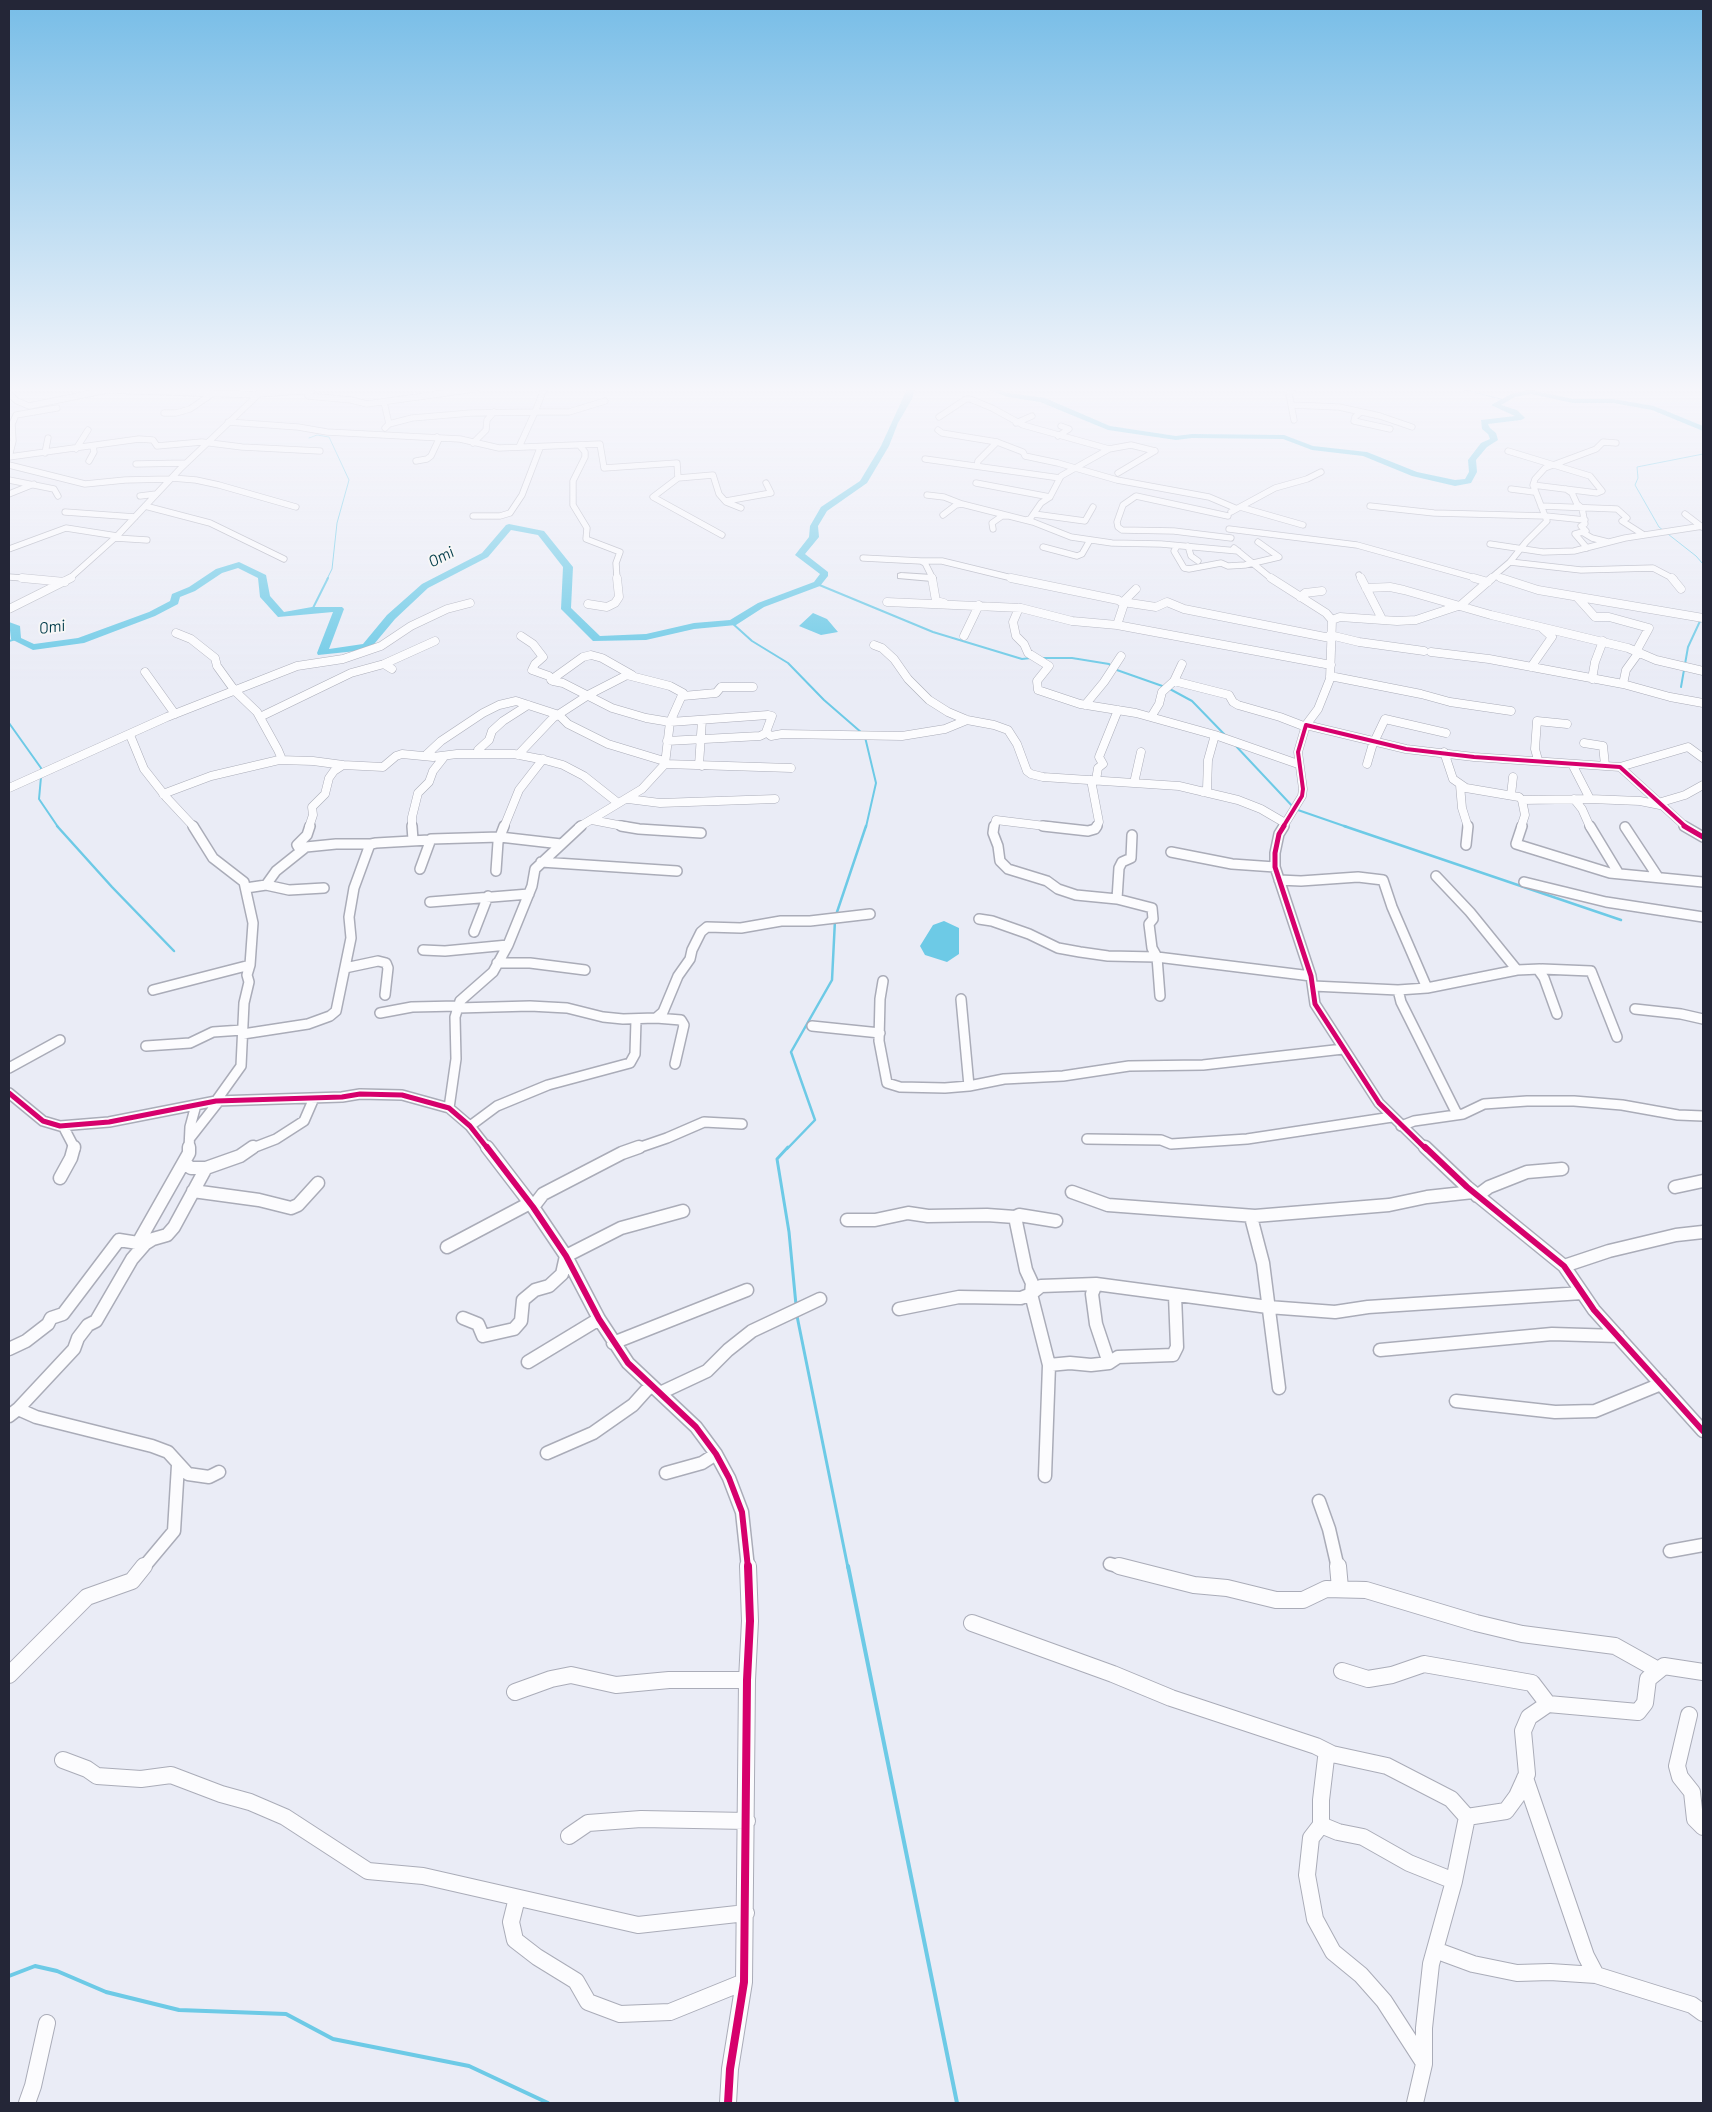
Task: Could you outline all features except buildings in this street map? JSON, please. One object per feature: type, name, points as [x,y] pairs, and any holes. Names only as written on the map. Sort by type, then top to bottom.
[{"type":"street","points":[[9,494],[25,488]]},
{"type":"street","points":[[48,488],[54,489],[58,496]]},
{"type":"street","points":[[9,609],[66,582],[116,537],[162,488]]},
{"type":"street","points":[[228,488],[296,507]]},
{"type":"street","points":[[473,516],[500,516],[510,513],[522,496],[524,488]]},
{"type":"street","points":[[573,488],[573,505],[579,512],[586,528],[586,539],[620,552],[616,563],[619,597],[615,603],[607,606],[588,604]]},
{"type":"street","points":[[667,488],[653,497],[722,535]]},
{"type":"street","points":[[717,488],[719,494],[725,501],[741,508]]},
{"type":"street","points":[[725,501],[771,494],[768,488]]},
{"type":"street","points":[[997,488],[1045,498],[1050,497]]},
{"type":"street","points":[[1031,519],[1041,503],[1050,497],[1056,488]]},
{"type":"street","points":[[1158,488],[1209,497],[1237,508],[1304,525]]},
{"type":"street","points":[[1277,488],[1237,508],[1228,516],[1226,520],[1234,548],[1278,584],[1326,613],[1340,617],[1416,620],[1461,605],[1510,562],[1547,522],[1533,488]]},
{"type":"street","points":[[1550,488],[1597,492],[1602,491],[1599,488]]},
{"type":"street","points":[[1511,489],[1534,492]]},
{"type":"street","points":[[1566,490],[1572,493],[1577,504],[1582,508],[1585,524],[1581,526],[1586,531],[1575,534],[1587,548]]},
{"type":"street","points":[[140,496],[156,494]]},
{"type":"street","points":[[927,495],[944,497],[962,504],[1009,516],[1031,519],[1085,521],[1093,507]]},
{"type":"street","points":[[1228,516],[1136,496],[1123,505],[1117,522],[1118,527],[1122,530],[1186,532],[1231,538]]},
{"type":"street","points":[[943,515],[956,505],[962,504]]},
{"type":"street","points":[[145,506],[210,523],[284,559]]},
{"type":"street","points":[[1370,506],[1434,514],[1546,516],[1585,520]]},
{"type":"street","points":[[1541,506],[1617,509],[1627,518],[1622,520],[1644,535]]},
{"type":"street","points":[[65,512],[135,517]]},
{"type":"street","points":[[1685,514],[1703,526]]},
{"type":"street","points":[[993,529],[992,523],[1002,516],[1009,516]]},
{"type":"street","points":[[1031,519],[1058,533],[1090,540],[1238,551]]},
{"type":"street","points":[[1183,523],[1186,532]]},
{"type":"street","points":[[1490,544],[1520,549],[1563,552],[1644,535],[1703,526]]},
{"type":"street","points":[[9,549],[71,528],[102,535],[147,540]]},
{"type":"street","points":[[1229,529],[1362,546],[1488,582]]},
{"type":"street","points":[[1582,532],[1592,538],[1608,542]]},
{"type":"street","points":[[1043,547],[1077,556],[1082,554],[1090,540]]},
{"type":"street","points":[[1177,546],[1174,551],[1186,569],[1221,564],[1228,566],[1277,559],[1279,557],[1258,542]]},
{"type":"street","points":[[1188,546],[1191,556],[1198,561]]},
{"type":"street","points":[[1212,550],[1225,565]]},
{"type":"street","points":[[895,552],[895,556],[898,559]]},
{"type":"street","points":[[1179,558],[1191,556]]},
{"type":"street","points":[[863,558],[942,561],[1018,580],[1123,602],[1156,607],[1167,602],[1184,609],[1330,637],[1531,667],[1623,684],[1703,703]]},
{"type":"street","points":[[921,561],[925,563],[934,582],[936,600],[945,604]]},
{"type":"street","points":[[1510,562],[1556,572],[1653,568],[1675,580],[1680,589]]},
{"type":"street","points":[[902,576],[932,578]]},
{"type":"street","points":[[1359,576],[1382,619]]},
{"type":"street","points":[[1494,576],[1515,584],[1577,597],[1703,618]]},
{"type":"street","points":[[9,577],[66,582]]},
{"type":"street","points":[[1515,584],[1530,579]]},
{"type":"street","points":[[1366,588],[1390,587],[1404,590],[1538,626],[1603,641],[1639,652],[1656,660],[1703,671]]},
{"type":"street","points":[[1123,602],[1136,589]]},
{"type":"street","points":[[1284,596],[1298,596],[1322,590]]},
{"type":"street","points":[[1577,597],[1595,617],[1610,617],[1649,628],[1638,648],[1639,652],[1626,670],[1623,684]]},
{"type":"street","points":[[887,602],[1019,608],[1072,621],[1117,625],[1331,665]]},
{"type":"street","points":[[1117,625],[1124,608],[1123,602]]},
{"type":"street","points":[[9,788],[86,752],[130,735],[139,729],[297,666],[363,654],[386,644],[411,626],[432,618],[442,611],[470,603]]},
{"type":"street","points":[[964,636],[978,605]]},
{"type":"street","points":[[1019,608],[1013,622],[1016,636],[1024,644],[1028,654],[1049,666],[1037,681],[1038,690],[1085,705],[1151,717],[1215,735],[1298,764]]},
{"type":"street","points":[[1356,608],[1363,618]]},
{"type":"street","points":[[1326,613],[1332,620],[1330,676],[1324,695],[1306,726],[1298,752],[1298,764],[1303,789],[1302,796],[1284,823],[1277,844],[1275,867],[1295,921],[1311,976],[1315,1004],[1343,1049],[1380,1103],[1392,1117],[1475,1194],[1564,1266],[1594,1310],[1703,1431]]},
{"type":"street","points":[[1332,620],[1340,617]]},
{"type":"street","points":[[1531,667],[1552,637],[1538,626]]},
{"type":"street","points":[[176,633],[191,639],[215,658],[217,666],[235,691],[246,699],[260,717],[278,750],[281,757],[279,760]]},
{"type":"street","points":[[521,636],[532,644],[543,657],[535,664],[532,670],[549,676],[551,680],[563,683],[618,710],[670,722],[772,716],[766,733],[760,736],[666,741]]},
{"type":"street","points":[[260,717],[351,673],[384,664],[435,641]]},
{"type":"street","points":[[1592,679],[1595,662],[1603,641]]},
{"type":"street","points":[[874,645],[882,648],[894,659],[908,679],[929,700],[948,712],[966,720],[994,725],[1008,730],[1017,744],[1027,771],[1031,774],[1043,777],[1179,786],[1238,800],[1261,809],[1284,823]]},
{"type":"street","points":[[551,680],[583,657],[591,655],[602,658],[647,681],[670,686],[683,693],[683,696]]},
{"type":"street","points":[[1085,705],[1122,656]]},
{"type":"street","points":[[384,664],[392,669]]},
{"type":"street","points":[[1151,717],[1159,704],[1162,692],[1174,681],[1182,664]]},
{"type":"street","points":[[145,672],[175,714]]},
{"type":"street","points":[[518,755],[539,734],[545,725],[559,715],[587,696],[616,680],[632,675]]},
{"type":"street","points":[[1330,676],[1421,694],[1450,702],[1511,711]]},
{"type":"street","points":[[1174,681],[1229,695],[1233,702],[1238,705],[1306,726],[1375,740],[1406,749],[1474,757],[1620,767],[1688,747],[1703,758]]},
{"type":"street","points":[[683,696],[716,693],[722,687],[753,687]]},
{"type":"street","points":[[449,1108],[456,1059],[455,1017],[460,1001],[493,972],[508,945],[529,894],[535,869],[541,862],[562,844],[572,832],[618,803],[628,799],[653,779],[664,762],[670,722],[683,696]]},
{"type":"street","points":[[426,755],[441,741],[483,712],[509,701],[528,704],[559,715],[568,724],[585,734],[636,754],[664,762],[702,766],[791,768]]},
{"type":"street","points":[[479,754],[478,750],[489,740],[492,731],[528,704]]},
{"type":"street","points":[[1118,710],[1099,757],[1103,764],[1098,768],[1094,780],[1099,822],[1095,829],[1088,831],[996,820],[994,823],[993,839],[998,846],[1000,861],[1008,869],[1047,881],[1058,889],[1076,895],[1117,899],[1152,908],[1153,919],[1149,924],[1152,948],[1157,957],[1160,996]]},
{"type":"street","points":[[1367,764],[1384,719],[1446,733]]},
{"type":"street","points":[[702,720],[698,765],[702,766]]},
{"type":"street","points":[[766,733],[771,736],[782,734],[840,734],[902,736],[945,729],[966,720]]},
{"type":"street","points":[[1538,760],[1535,749],[1537,721],[1567,724]]},
{"type":"street","points":[[130,735],[144,769],[163,794],[193,825],[213,858],[244,882],[253,923],[250,965],[247,975],[249,982],[244,1003],[241,1066],[189,1140]]},
{"type":"street","points":[[1204,792],[1207,789],[1208,760],[1215,735]]},
{"type":"street","points":[[1584,743],[1603,746],[1605,765]]},
{"type":"street","points":[[1134,783],[1141,752]]},
{"type":"street","points":[[1444,752],[1453,778],[1460,785],[1512,795],[1522,800],[1590,798],[1659,804],[1685,795],[1703,784]]},
{"type":"street","points":[[163,794],[210,776],[279,760],[313,760],[375,768],[383,767],[396,756],[426,755],[444,757],[457,754],[479,754],[518,755],[543,759],[563,765],[584,776],[618,803]]},
{"type":"street","points":[[413,840],[412,817],[418,793],[429,782],[433,771],[444,757]]},
{"type":"street","points":[[496,871],[498,862],[496,854],[500,837],[519,790],[543,759]]},
{"type":"street","points":[[1572,764],[1590,798]]},
{"type":"street","points":[[300,850],[297,845],[307,835],[313,815],[312,807],[325,794],[329,778],[334,771],[343,765]]},
{"type":"street","points":[[1620,767],[1682,825],[1703,836]]},
{"type":"street","points":[[1512,795],[1513,777]]},
{"type":"street","points":[[1460,785],[1462,808],[1468,827],[1466,845]]},
{"type":"street","points":[[628,799],[660,804],[775,799]]},
{"type":"street","points":[[1574,799],[1582,809],[1595,837],[1619,874]]},
{"type":"street","points":[[1522,800],[1525,815],[1516,844],[1594,869],[1619,874],[1703,882]]},
{"type":"street","points":[[592,820],[640,828],[701,833]]},
{"type":"street","points":[[1625,827],[1658,877]]},
{"type":"street","points":[[1117,899],[1119,868],[1122,862],[1131,858],[1132,835]]},
{"type":"street","points":[[266,885],[276,872],[300,850],[306,847],[429,840],[444,837],[500,837],[562,844]]},
{"type":"street","points":[[420,869],[429,840]]},
{"type":"street","points":[[146,1046],[190,1043],[213,1032],[243,1032],[308,1024],[330,1016],[336,1011],[339,1004],[351,938],[349,917],[354,888],[371,844]]},
{"type":"street","points":[[1171,852],[1232,864],[1275,867]]},
{"type":"street","points":[[541,862],[677,871]]},
{"type":"street","points":[[1436,876],[1476,919],[1518,970]]},
{"type":"street","points":[[1279,880],[1301,881],[1358,877],[1383,880],[1392,907],[1427,988]]},
{"type":"street","points":[[1524,882],[1606,902],[1703,917]]},
{"type":"street","points":[[246,888],[266,885],[289,890],[324,888]]},
{"type":"street","points":[[430,902],[529,894]]},
{"type":"street","points":[[474,932],[488,896]]},
{"type":"street","points":[[656,1018],[664,1012],[678,976],[690,959],[692,950],[701,932],[707,927],[741,928],[781,921],[810,921],[870,914]]},
{"type":"street","points":[[979,919],[992,921],[1029,934],[1058,948],[1108,956],[1157,957],[1311,976]]},
{"type":"street","points":[[423,950],[445,951],[508,945]]},
{"type":"street","points":[[345,968],[378,961],[386,963],[388,968],[385,996]]},
{"type":"street","points":[[497,962],[564,966],[585,970]]},
{"type":"street","points":[[153,990],[250,965]]},
{"type":"street","points":[[1540,969],[1557,1014]]},
{"type":"street","points":[[1313,986],[1398,990],[1427,988],[1518,970],[1591,971],[1617,1037]]},
{"type":"street","points":[[883,981],[880,999],[879,1041],[887,1083],[910,1088],[969,1086],[1004,1079],[1063,1076],[1129,1066],[1203,1065],[1343,1049]]},
{"type":"street","points":[[1398,990],[1401,1002],[1458,1114]]},
{"type":"street","points":[[961,999],[969,1086]]},
{"type":"street","points":[[380,1013],[437,1005],[458,1007],[530,1006],[558,1007],[603,1017],[636,1020],[656,1018],[681,1020],[684,1025],[675,1064]]},
{"type":"street","points":[[1635,1010],[1681,1014],[1703,1019]]},
{"type":"street","points":[[470,1126],[497,1106],[548,1085],[630,1063],[635,1054],[636,1020]]},
{"type":"street","points":[[812,1026],[880,1034]]},
{"type":"street","points":[[9,1068],[60,1040]]},
{"type":"street","points":[[9,1093],[43,1121],[63,1126],[109,1122],[217,1101],[342,1098],[360,1094],[402,1095],[449,1108],[470,1126],[531,1205],[566,1256],[599,1319],[613,1343],[628,1363],[696,1427],[716,1454],[729,1478],[742,1512],[748,1553],[750,1621],[747,1680],[744,1982],[730,2070],[728,2103]]},
{"type":"street","points":[[184,1163],[191,1168],[206,1168],[240,1156],[249,1149],[276,1139],[304,1121],[314,1098]]},
{"type":"street","points":[[1401,1126],[1414,1121],[1458,1114],[1484,1104],[1574,1101],[1678,1115],[1703,1116]]},
{"type":"street","points":[[9,1349],[26,1341],[48,1324],[51,1318],[63,1314],[119,1240],[138,1242],[189,1153],[189,1140],[196,1105]]},
{"type":"street","points":[[1087,1139],[1161,1140],[1171,1144],[1247,1139],[1392,1117]]},
{"type":"street","points":[[447,1247],[531,1205],[543,1194],[622,1153],[667,1138],[704,1122],[742,1124]]},
{"type":"street","points":[[60,1178],[72,1158],[74,1149],[63,1126]]},
{"type":"street","points":[[13,1412],[58,1368],[74,1349],[78,1338],[88,1325],[96,1322],[118,1286],[132,1258],[145,1244],[153,1239],[167,1235],[174,1227],[206,1168]]},
{"type":"street","points":[[1072,1192],[1108,1205],[1255,1216],[1389,1205],[1427,1197],[1475,1194],[1527,1172],[1562,1169]]},
{"type":"street","points":[[1675,1187],[1703,1181]]},
{"type":"street","points":[[193,1191],[259,1200],[291,1208],[298,1205],[318,1183]]},
{"type":"street","points":[[566,1256],[621,1228],[684,1211]]},
{"type":"street","points":[[847,1220],[875,1220],[908,1213],[928,1216],[987,1215],[1016,1217],[1019,1215],[1056,1221]]},
{"type":"street","points":[[1255,1216],[1252,1221],[1263,1263],[1279,1388]]},
{"type":"street","points":[[1016,1217],[1026,1270],[1035,1288],[1049,1366],[1045,1476]]},
{"type":"street","points":[[1564,1266],[1609,1251],[1703,1232]]},
{"type":"street","points":[[463,1318],[478,1324],[483,1336],[514,1329],[520,1321],[523,1300],[535,1290],[549,1286],[562,1274],[566,1256]]},
{"type":"street","points":[[899,1308],[959,1297],[1021,1298],[1035,1288],[1096,1284],[1268,1307],[1347,1312],[1368,1307],[1582,1292]]},
{"type":"street","points":[[1096,1284],[1092,1294],[1096,1324],[1109,1363]]},
{"type":"street","points":[[613,1343],[747,1290]]},
{"type":"street","points":[[1049,1366],[1070,1363],[1091,1365],[1109,1363],[1118,1358],[1173,1355],[1176,1347],[1174,1295]]},
{"type":"street","points":[[548,1454],[593,1433],[655,1389],[707,1371],[728,1350],[752,1331],[820,1300]]},
{"type":"street","points":[[528,1362],[599,1319]]},
{"type":"street","points":[[1380,1350],[1552,1334],[1618,1336]]},
{"type":"street","points":[[1456,1401],[1556,1412],[1595,1411],[1661,1384]]},
{"type":"street","points":[[13,1412],[152,1446],[168,1452],[188,1474],[209,1477],[219,1472]]},
{"type":"street","points":[[666,1473],[702,1463],[716,1454]]},
{"type":"street","points":[[9,1675],[87,1597],[132,1581],[174,1531],[178,1465]]},
{"type":"street","points":[[1320,1500],[1338,1568],[1340,1588]]},
{"type":"street","points":[[1670,1551],[1703,1545]]},
{"type":"street","points":[[1110,1564],[1194,1585],[1227,1588],[1276,1600],[1303,1600],[1326,1589],[1366,1590],[1476,1624],[1522,1634],[1614,1646],[1658,1670]]},
{"type":"street","points":[[972,1623],[1113,1674],[1171,1698],[1316,1746],[1332,1754],[1387,1766],[1451,1799],[1467,1817]]},
{"type":"street","points":[[1342,1671],[1368,1679],[1392,1675],[1424,1664],[1532,1683],[1548,1704]]},
{"type":"street","points":[[1467,1817],[1506,1811],[1517,1796],[1527,1774],[1523,1731],[1529,1717],[1548,1704],[1638,1712],[1645,1703],[1648,1679],[1664,1666],[1703,1672]]},
{"type":"street","points":[[515,1692],[551,1679],[571,1675],[616,1685],[669,1680],[747,1680]]},
{"type":"street","points":[[1689,1715],[1677,1766],[1680,1777],[1692,1792],[1695,1819],[1703,1827]]},
{"type":"street","points":[[1332,1754],[1326,1758],[1321,1800],[1321,1825],[1311,1838],[1307,1875],[1315,1919],[1332,1952],[1361,1975],[1384,2001],[1424,2064]]},
{"type":"street","points":[[63,1760],[87,1768],[97,1776],[141,1779],[172,1775],[220,1794],[250,1802],[285,1817],[368,1871],[423,1876],[638,1925],[746,1913]]},
{"type":"street","points":[[1525,1778],[1586,1956],[1596,1975]]},
{"type":"street","points":[[1415,2103],[1424,2064],[1424,2028],[1431,1964],[1454,1881],[1467,1817]]},
{"type":"street","points":[[569,1836],[588,1823],[641,1819],[747,1821]]},
{"type":"street","points":[[1321,1825],[1338,1832],[1363,1837],[1409,1863],[1454,1881]]},
{"type":"street","points":[[517,1898],[510,1922],[515,1940],[537,1957],[576,1981],[588,2002],[620,2014],[670,2012],[744,1982]]},
{"type":"street","points":[[1435,1950],[1473,1964],[1517,1973],[1550,1972],[1596,1975],[1692,2005],[1703,2013]]},
{"type":"street","points":[[27,2103],[33,2086],[47,2023]]},
{"type":"water","points":[[813,613],[827,619],[838,632],[821,635],[799,626]]},
{"type":"water","points":[[944,921],[959,928],[959,954],[947,962],[925,955],[920,946],[933,925]]},
{"type":"waterway","points":[[327,579],[332,569],[337,523],[347,488]]},
{"type":"waterway","name":"Omi","points":[[9,625],[16,628],[16,639],[33,647],[80,641],[152,614],[175,602],[175,596],[192,589],[219,571],[239,565],[263,577],[265,597],[282,615],[312,610],[339,609],[322,653],[366,647],[391,617],[425,586],[485,555],[509,527],[541,533],[568,567],[566,609],[597,639],[646,637],[694,626],[732,623],[761,605],[817,584],[825,574],[800,555],[814,537],[814,526],[824,509],[856,488]]},
{"type":"waterway","points":[[1636,488],[1659,527],[1696,556],[1703,564]]},
{"type":"waterway","points":[[312,610],[328,578]]},
{"type":"waterway","points":[[817,584],[933,632],[1022,659],[1031,658]]},
{"type":"waterway","points":[[1681,687],[1688,647],[1701,619]]},
{"type":"waterway","points":[[732,623],[752,641],[788,663],[824,700],[862,733]]},
{"type":"waterway","name":"Omi","points":[[9,641],[16,639]]},
{"type":"waterway","points":[[1041,658],[1072,658],[1109,664],[1114,669],[1168,688],[1192,701],[1226,736]]},
{"type":"waterway","points":[[9,723],[41,768],[41,771]]},
{"type":"waterway","points":[[865,737],[876,783],[866,827]]},
{"type":"waterway","points":[[1234,744],[1295,809],[1347,827]]},
{"type":"waterway","points":[[41,777],[39,799],[58,827]]},
{"type":"waterway","points":[[57,826],[112,887],[174,951]]},
{"type":"waterway","points":[[836,915],[866,826]]},
{"type":"waterway","points":[[1344,826],[1621,920]]},
{"type":"waterway","points":[[787,1149],[815,1120],[791,1052],[832,980],[835,920]]},
{"type":"waterway","points":[[788,1147],[777,1159],[789,1232],[796,1305]]},
{"type":"waterway","points":[[797,1316],[848,1568]]},
{"type":"waterway","points":[[848,1566],[957,2103]]},
{"type":"waterway","points":[[9,1976],[35,1966],[57,1971],[106,1992],[179,2010],[286,2014],[333,2039],[469,2066],[548,2103]]},
{"type":"cycle path","points":[[1703,837],[1683,825],[1620,767],[1474,757],[1406,749],[1306,725],[1298,752],[1303,789],[1302,796],[1279,834],[1275,853],[1275,867],[1311,976],[1315,1004],[1379,1103],[1467,1187],[1564,1266],[1594,1310],[1703,1431]]},
{"type":"cycle path","points":[[9,1093],[43,1121],[60,1126],[109,1122],[216,1101],[342,1097],[360,1094],[402,1095],[449,1108],[470,1126],[533,1207],[566,1256],[599,1319],[628,1363],[696,1427],[716,1454],[729,1478],[742,1512],[748,1553],[750,1621],[747,1680],[744,1982],[730,2069],[728,2103]]}]
